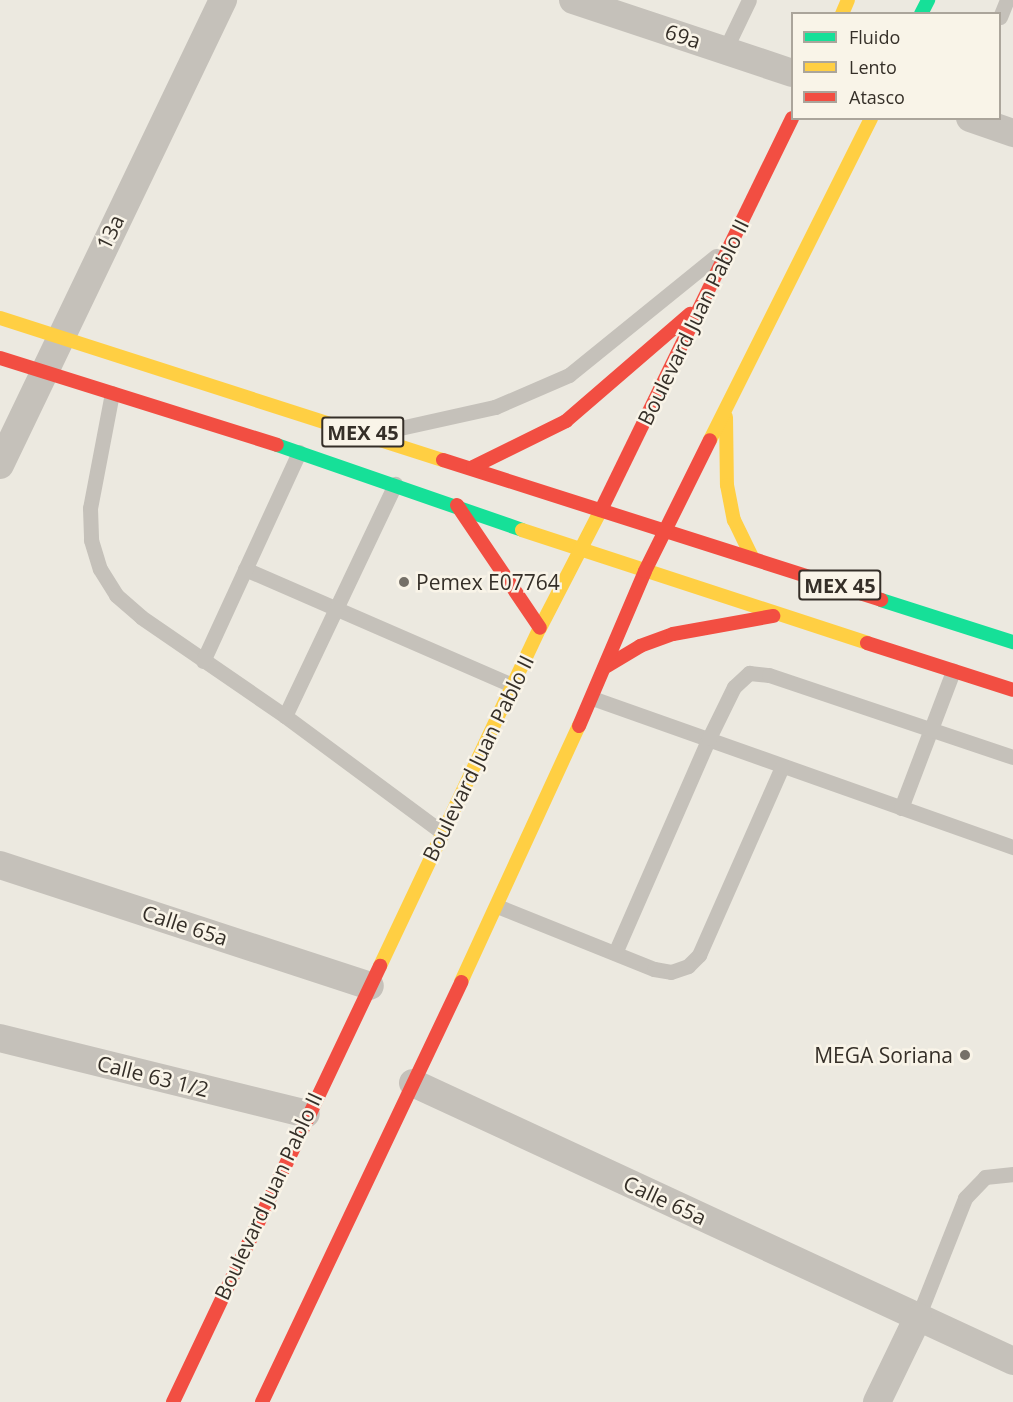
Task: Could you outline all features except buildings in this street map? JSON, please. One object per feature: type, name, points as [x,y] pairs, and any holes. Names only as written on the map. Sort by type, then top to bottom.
[{"type":"main road","name":"Boulevard Juan Pablo II","points":[[172,1402],[306,1114],[370,986],[540,628],[791,120]]},
{"type":"main road","points":[[262,1402],[608,666],[645,571],[869,120]]},
{"type":"main road","points":[[473,467],[566,421],[702,303]]},
{"type":"main road","name":"MEX 45","points":[[0,318],[473,467],[1013,642]]},
{"type":"main road","name":"MEX 45","points":[[0,358],[299,452],[457,505],[579,550],[1013,690]]},
{"type":"main road","points":[[727,408],[727,485],[734,520],[752,557]]},
{"type":"main road","points":[[457,505],[540,628]]},
{"type":"main road","points":[[608,666],[640,646],[674,634],[780,615]]},
{"type":"street","name":"13a","points":[[0,465],[59,337],[223,0]]},
{"type":"street","name":"69a","points":[[573,0],[791,73]]},
{"type":"street","points":[[976,120],[1013,133]]},
{"type":"street","name":"Calle 65a","points":[[0,865],[370,986]]},
{"type":"street","name":"Calle 63 1/2","points":[[0,1038],[306,1114]]},
{"type":"street","name":"Calle 65a","points":[[413,1083],[1013,1361]]},
{"type":"street","points":[[877,1402],[918,1317]]},
{"type":"lane","points":[[724,50],[749,0]]},
{"type":"lane","points":[[370,435],[495,407],[569,375],[656,308],[732,242]]},
{"type":"lane","points":[[112,393],[90,508],[91,540],[100,568],[116,595],[203,661],[285,716],[443,833]]},
{"type":"lane","points":[[203,661],[299,452]]},
{"type":"lane","points":[[285,716],[395,484]]},
{"type":"lane","points":[[245,569],[514,686]]},
{"type":"lane","points":[[901,808],[953,671]]},
{"type":"lane","points":[[615,953],[709,738],[734,687],[749,673],[769,675],[1013,758]]},
{"type":"lane","points":[[592,698],[1013,847]]},
{"type":"lane","points":[[497,906],[615,953],[671,972],[688,966],[699,955],[782,767]]},
{"type":"lane","points":[[918,1317],[965,1198],[985,1177],[1013,1174]]},
{"type":"traffic: fast","points":[[922,12],[928,0]]},
{"type":"traffic: fast","points":[[277,445],[522,530]]},
{"type":"traffic: fast","points":[[881,600],[1013,642]]},
{"type":"traffic: slow","points":[[843,12],[848,0]]},
{"type":"traffic: slow","points":[[710,440],[870,120]]},
{"type":"traffic: slow","points":[[0,318],[443,460]]},
{"type":"traffic: slow","points":[[726,417],[727,485],[734,520],[752,557]]},
{"type":"traffic: slow","points":[[380,966],[540,628],[601,510]]},
{"type":"traffic: slow","points":[[522,530],[867,643]]},
{"type":"traffic: slow","points":[[461,982],[579,726]]},
{"type":"traffic: jam","points":[[601,510],[791,120]]},
{"type":"traffic: jam","points":[[473,467],[566,421],[690,314]]},
{"type":"traffic: jam","points":[[0,358],[277,445]]},
{"type":"traffic: jam","points":[[579,726],[645,571],[710,440]]},
{"type":"traffic: jam","points":[[443,460],[881,600]]},
{"type":"traffic: jam","points":[[457,505],[540,628]]},
{"type":"traffic: jam","points":[[607,666],[640,646],[673,634],[773,616]]},
{"type":"traffic: jam","points":[[867,643],[1013,690]]},
{"type":"traffic: jam","points":[[173,1402],[380,966]]},
{"type":"traffic: jam","points":[[262,1402],[461,982]]},
{"type":"place","name":"Pemex E07764","points":[[404,582]]},
{"type":"place","name":"MEGA Soriana","points":[[965,1055]]}]
